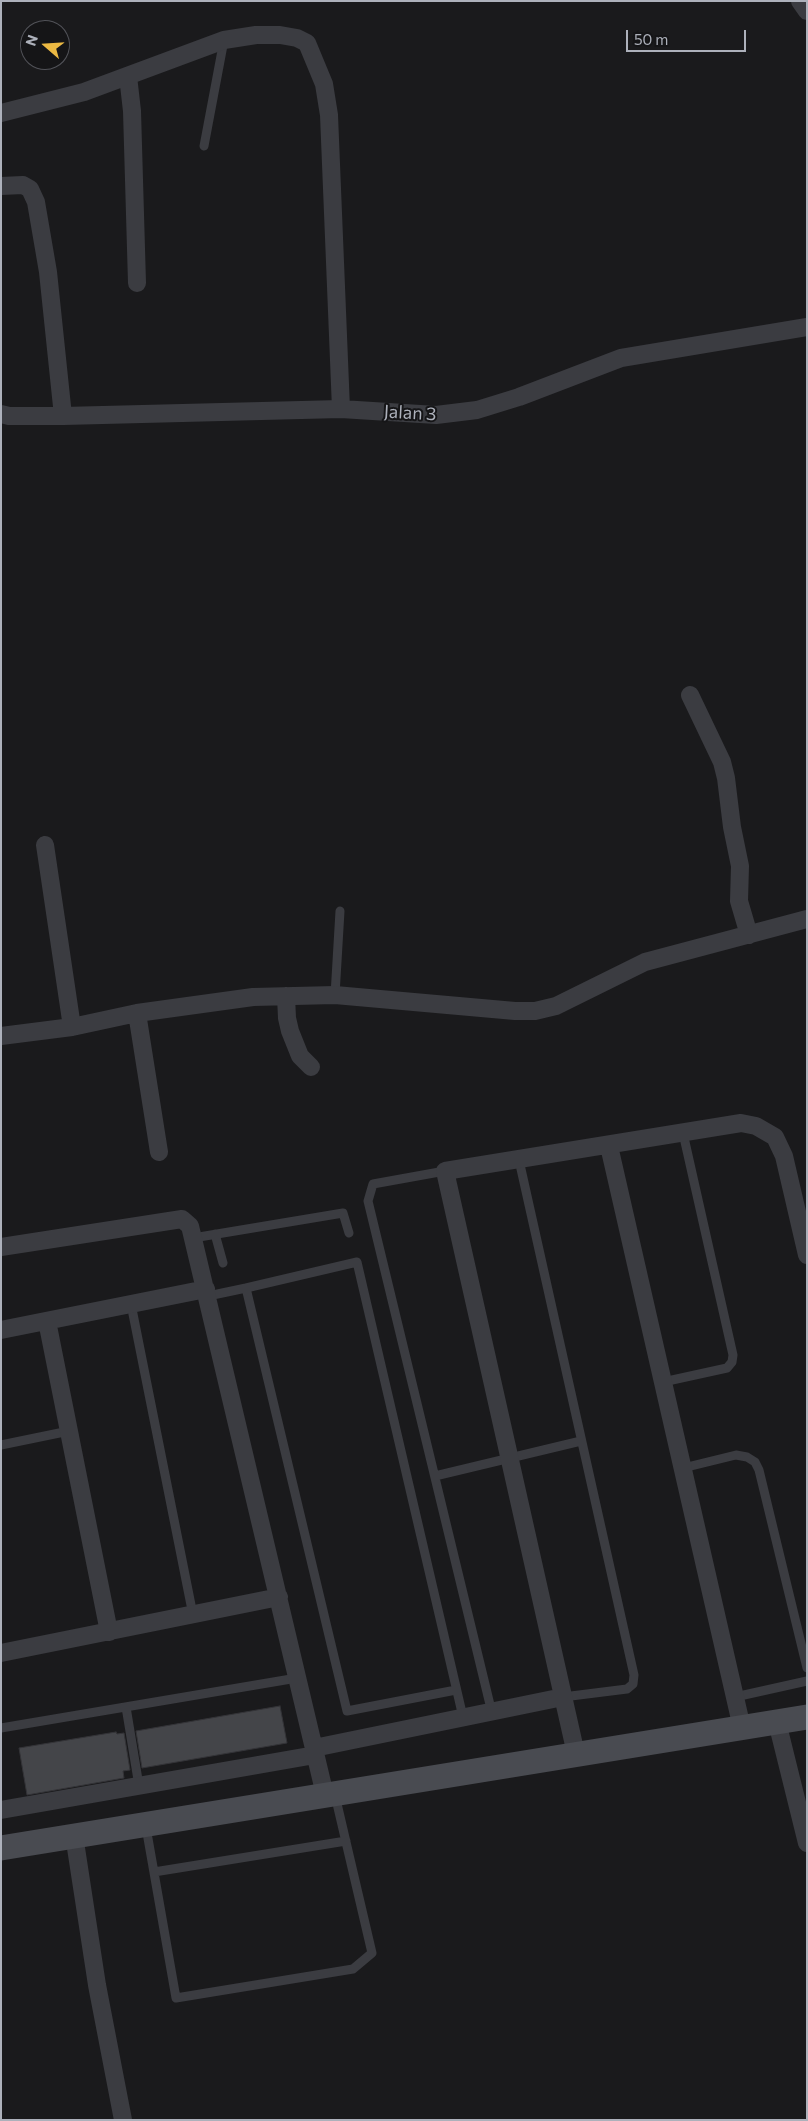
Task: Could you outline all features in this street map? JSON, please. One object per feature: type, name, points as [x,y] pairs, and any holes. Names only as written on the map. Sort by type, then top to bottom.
[{"type":"main road","points":[[1,1848],[807,1716]]},
{"type":"street","points":[[800,1],[807,11]]},
{"type":"street","points":[[1,113],[84,92],[224,40],[256,35],[280,35],[297,38],[307,43],[324,84],[329,114],[341,409]]},
{"type":"street","points":[[128,76],[137,284]]},
{"type":"street","points":[[1,186],[23,185],[30,189],[36,202],[48,272],[62,416]]},
{"type":"street","name":"Jalan 3","points":[[1,414],[9,416],[62,416],[341,409],[436,416],[477,410],[519,397],[621,358],[807,327]]},
{"type":"street","points":[[690,695],[722,762],[726,778],[729,810],[740,866],[739,901],[749,935]]},
{"type":"street","points":[[45,845],[72,1027]]},
{"type":"street","points":[[1,1036],[72,1027],[137,1013],[253,997],[335,995],[515,1012],[535,1011],[556,1006],[645,962],[807,919]]},
{"type":"street","points":[[286,996],[287,1018],[290,1031],[300,1056],[311,1067]]},
{"type":"street","points":[[137,1013],[159,1152]]},
{"type":"street","points":[[576,1754],[445,1171],[609,1146],[741,1123],[756,1126],[775,1137],[784,1156],[807,1255]]},
{"type":"street","points":[[609,1146],[742,1728]]},
{"type":"street","points":[[1,1247],[182,1219],[190,1226],[315,1752],[330,1794]]},
{"type":"street","points":[[1,1330],[131,1304],[207,1292]]},
{"type":"street","points":[[47,1321],[109,1632]]},
{"type":"street","points":[[1,1653],[278,1597]]},
{"type":"street","points":[[1,1810],[315,1752],[464,1717],[492,1713],[563,1697]]},
{"type":"street","points":[[777,1722],[807,1843]]},
{"type":"street","points":[[74,1835],[97,1986],[123,2120]]},
{"type":"lane","points":[[204,146],[224,40]]},
{"type":"lane","points":[[335,995],[340,911]]},
{"type":"lane","points":[[663,1382],[727,1368],[732,1362],[733,1355],[683,1133]]},
{"type":"lane","points":[[519,1160],[634,1676],[633,1684],[627,1689],[563,1697]]},
{"type":"lane","points":[[445,1171],[373,1184],[368,1201],[492,1713]]},
{"type":"lane","points":[[193,1238],[343,1213],[349,1233]]},
{"type":"lane","points":[[215,1234],[223,1263]]},
{"type":"lane","points":[[207,1292],[246,1288],[357,1262],[456,1690],[464,1717]]},
{"type":"lane","points":[[246,1288],[347,1711],[456,1690]]},
{"type":"lane","points":[[131,1304],[193,1615]]},
{"type":"lane","points":[[1,1445],[69,1431]]},
{"type":"lane","points":[[435,1476],[582,1441]]},
{"type":"lane","points":[[683,1468],[736,1455],[747,1457],[755,1462],[759,1470],[807,1668]]},
{"type":"lane","points":[[1,1728],[297,1678]]},
{"type":"lane","points":[[735,1697],[807,1681]]},
{"type":"lane","points":[[126,1707],[139,1786]]},
{"type":"lane","points":[[145,1824],[176,1998],[196,1995],[353,1969],[372,1953],[346,1841],[330,1794]]},
{"type":"lane","points":[[154,1872],[346,1841]]},
{"type":"building","points":[[280,1706],[287,1743],[142,1768],[136,1731]]},
{"type":"building","points":[[116,1732],[117,1734],[124,1733],[130,1770],[123,1771],[124,1778],[27,1795],[19,1748]]}]
